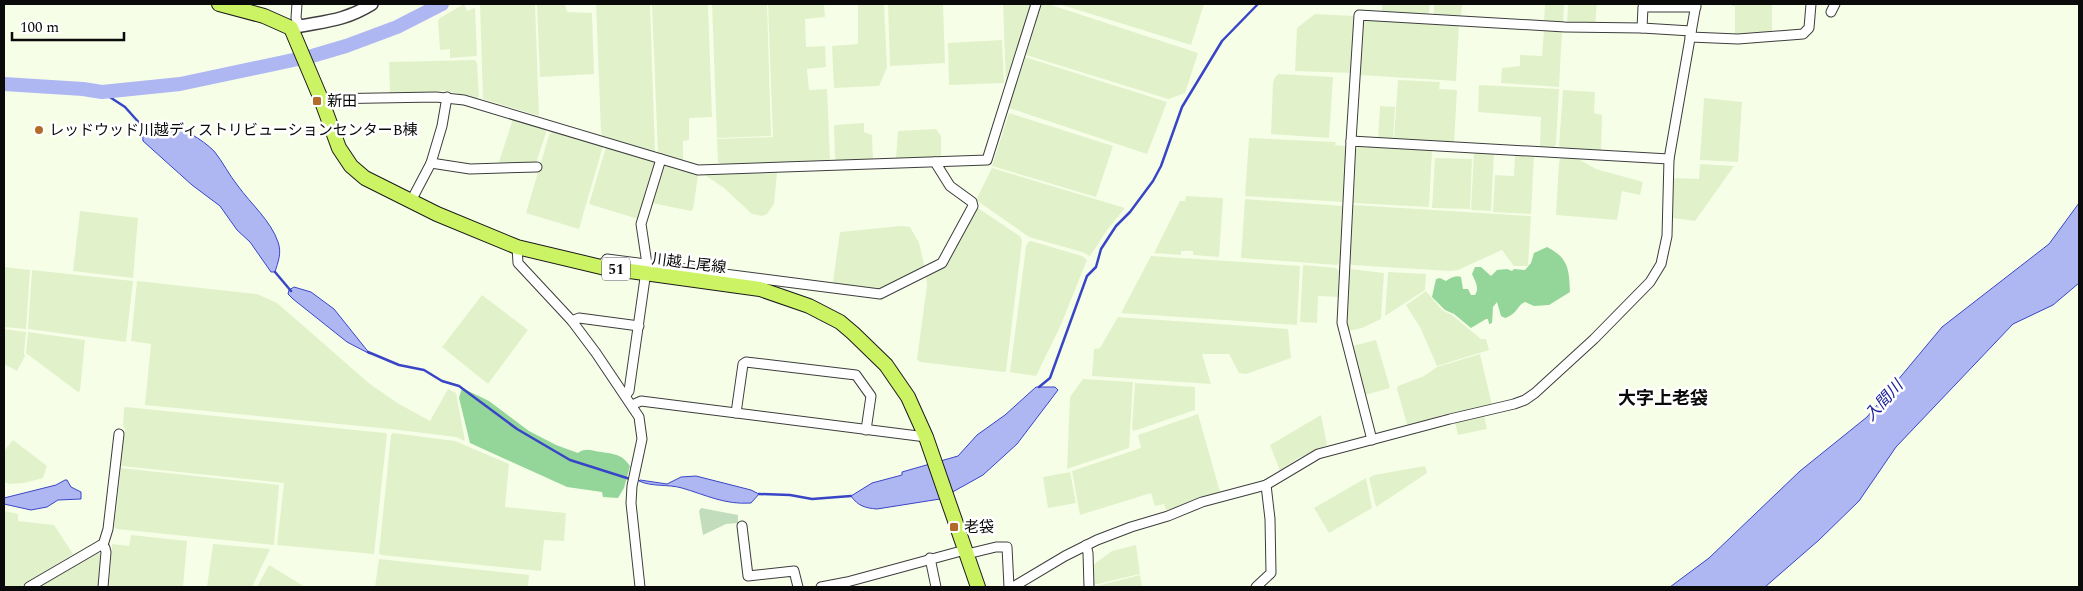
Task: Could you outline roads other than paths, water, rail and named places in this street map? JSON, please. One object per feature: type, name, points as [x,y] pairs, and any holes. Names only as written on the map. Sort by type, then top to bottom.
[{"type":"main road","points":[[224,4],[295,27]]},
{"type":"main road","name":"川越上尾線","points":[[295,27],[300,48],[339,148],[351,166],[365,178],[462,226],[517,246],[601,267],[647,269],[760,289],[803,303],[825,314],[853,333],[886,365],[908,396],[926,437],[977,584]]},
{"type":"street","points":[[297,4],[295,27],[339,20],[354,15],[372,4]]},
{"type":"street","points":[[321,99],[447,98],[480,105],[698,170],[987,160],[1036,4]]},
{"type":"street","points":[[1372,440],[1342,323],[1359,15],[1565,27],[1642,28],[1738,39],[1803,34],[1809,28],[1811,4]]},
{"type":"street","points":[[821,587],[847,582],[930,558],[996,547],[1007,547],[1011,587],[1086,545],[1202,502],[1266,485],[1318,454],[1519,402],[1535,393],[1650,282],[1661,264],[1667,236],[1669,159],[1696,5],[1643,6],[1642,28]]},
{"type":"street","points":[[411,201],[431,163],[442,126],[447,98]]},
{"type":"street","points":[[1351,141],[1669,159]]},
{"type":"street","points":[[626,395],[629,391],[647,269],[641,224],[661,159]]},
{"type":"street","points":[[647,269],[880,294],[942,263],[972,206],[972,202],[950,186],[935,162]]},
{"type":"street","points":[[431,163],[470,169],[538,167]]},
{"type":"street","points":[[517,246],[518,262],[572,321],[640,417],[642,429],[632,486],[631,503],[640,587]]},
{"type":"street","points":[[572,321],[579,318],[639,326]]},
{"type":"street","points":[[736,413],[743,364],[746,362],[856,375],[871,396],[866,430]]},
{"type":"street","points":[[632,405],[641,401],[926,437]]},
{"type":"street","points":[[103,587],[106,552],[103,545],[108,530],[119,434]]},
{"type":"street","points":[[1256,587],[1271,574],[1270,528],[1266,485]]},
{"type":"street","points":[[742,526],[748,576],[794,571],[798,587]]},
{"type":"street","points":[[29,587],[97,546],[103,545]]},
{"type":"street","points":[[1086,545],[1089,587]]},
{"type":"street","points":[[930,558],[936,587]]},
{"type":"water","points":[[164,123],[191,134],[214,151],[235,182],[266,220],[275,234],[280,250],[275,272],[271,272],[250,242],[237,230],[220,206],[192,185],[143,141],[142,126]]},
{"type":"water","name":"入間川","points":[[2079,203],[2079,283],[2053,305],[2013,324],[1896,447],[1859,501],[1819,540],[1765,587],[1670,587],[1709,558],[1800,471],[1867,417],[1942,327],[2049,244]]},
{"type":"water","points":[[294,287],[311,292],[334,309],[370,354],[347,342],[293,299],[288,294],[289,290]]},
{"type":"water","points":[[1036,387],[1055,387],[1058,390],[1017,444],[983,475],[940,499],[877,509],[862,506],[851,496],[872,483],[902,475],[902,472],[958,456],[977,435],[1005,415]]},
{"type":"water","points":[[696,476],[751,490],[759,494],[751,503],[742,503],[716,499],[682,488],[639,481],[667,484],[681,477]]},
{"type":"water","points":[[67,480],[71,487],[81,492],[81,499],[58,500],[47,507],[31,510],[4,504],[4,498],[56,485]]},
{"type":"waterway","points":[[4,84],[102,92],[180,84],[312,56],[346,46],[397,27],[442,4]]},
{"type":"waterway","points":[[1039,387],[1050,378],[1087,276],[1096,267],[1101,249],[1116,226],[1130,212],[1153,181],[1161,166],[1182,107],[1222,41],[1258,4]]},
{"type":"waterway","points":[[102,92],[125,107],[142,126]]},
{"type":"waterway","points":[[275,272],[291,291]]},
{"type":"waterway","points":[[368,352],[399,365],[424,370],[442,381],[459,386],[517,429],[570,460],[630,479]]},
{"type":"waterway","points":[[759,494],[790,495],[812,499],[851,496]]},
{"type":"place","name":"新田","points":[[317,101]]},
{"type":"place","name":"レッドウッド川越ディストリビューションセンターB棟","points":[[39,130]]},
{"type":"place","name":"老袋","points":[[954,527]]},
{"type":"district","name":"大字上老袋","points":[[1663,398]]}]
